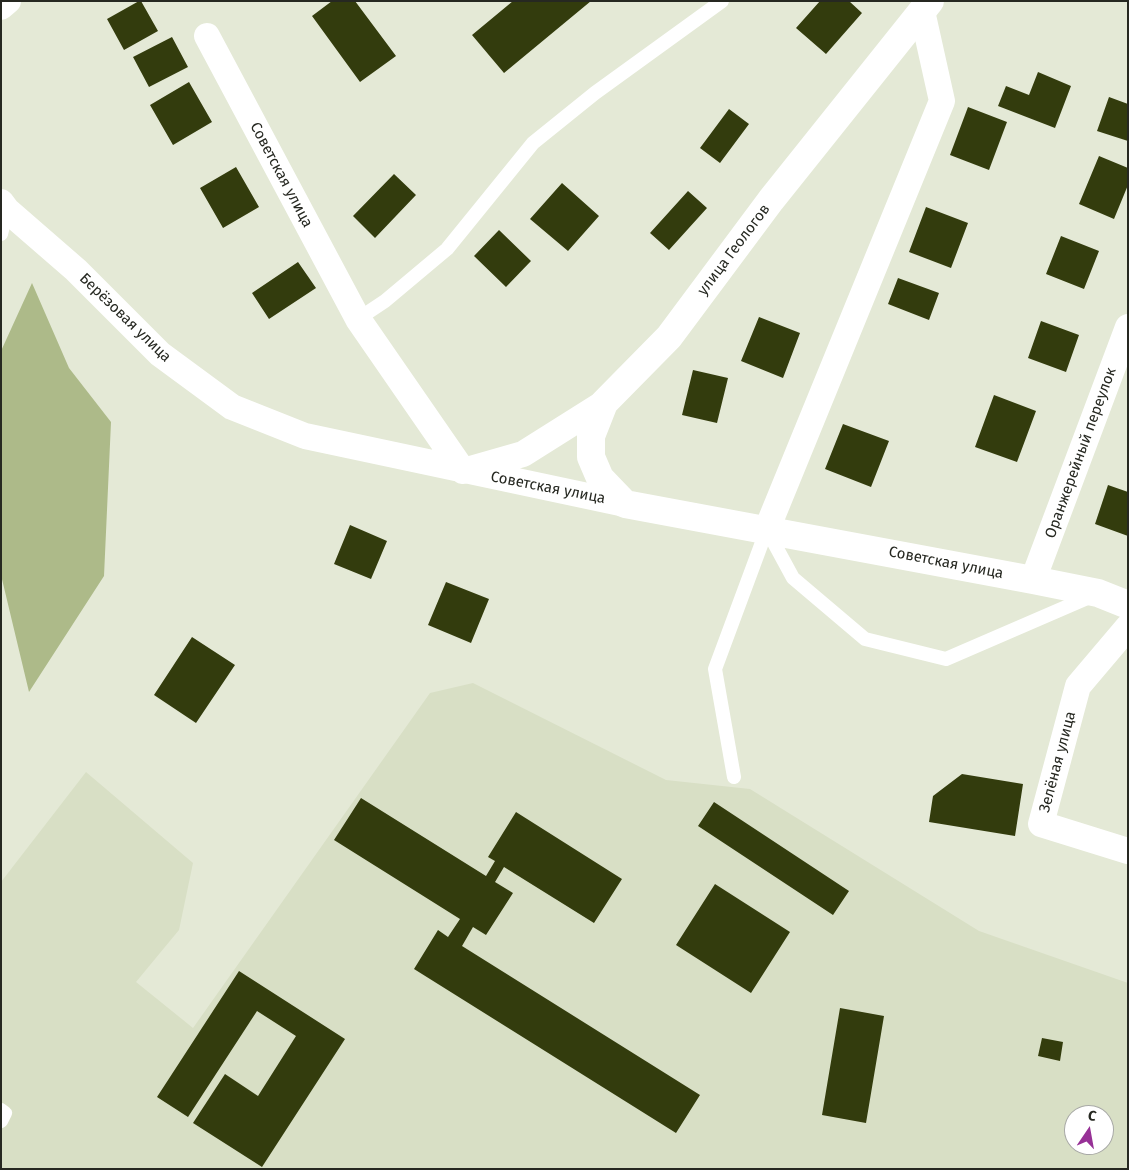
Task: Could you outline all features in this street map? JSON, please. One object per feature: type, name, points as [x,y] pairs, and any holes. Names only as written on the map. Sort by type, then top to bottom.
[{"type":"street","points":[[1,7],[8,1]]},
{"type":"street","points":[[767,529],[942,101],[926,6]]},
{"type":"street","name":"улица Геологов","points":[[625,504],[600,478],[591,457],[591,436],[604,402],[669,337],[771,200],[926,6]]},
{"type":"street","name":"Советская улица","points":[[207,36],[358,319],[464,471],[625,504],[1034,580],[1098,593],[1128,605]]},
{"type":"street","name":"Берёзовая улица","points":[[3,215],[76,270],[160,354],[232,407],[305,436],[464,471]]},
{"type":"street","name":"Оранжерейный переулок","points":[[1034,580],[1128,327]]},
{"type":"street","points":[[464,471],[523,454],[604,402]]},
{"type":"street","name":"Зелёная улица","points":[[1128,627],[1078,686],[1041,824],[1128,851]]},
{"type":"lane","points":[[358,319],[385,301],[447,249],[533,143],[595,93],[722,1]]},
{"type":"lane","points":[[767,529],[793,578],[866,640],[946,659],[1098,593]]},
{"type":"lane","points":[[734,777],[715,669],[767,529]]},
{"type":"lane","points":[[1,1110],[5,1113],[1,1121]]},
{"type":"shaded area","points":[[473,683],[666,780],[750,789],[979,931],[1128,983],[1128,1169],[1,1169],[1,882],[86,772],[193,863],[179,930],[136,982],[193,1028],[430,693]]},
{"type":"green space","points":[[32,283],[69,368],[111,422],[104,576],[29,692],[1,575],[1,351]]},
{"type":"building","points":[[141,1],[158,31],[124,50],[107,19]]},
{"type":"building","points":[[332,1],[355,1],[396,56],[360,82],[312,16]]},
{"type":"building","points":[[513,1],[591,1],[504,73],[472,35]]},
{"type":"building","points":[[820,1],[849,1],[862,13],[826,54],[796,28]]},
{"type":"building","points":[[172,37],[188,67],[149,87],[133,57]]},
{"type":"building","points":[[1038,72],[1071,86],[1055,128],[998,106],[1006,86],[1029,95]]},
{"type":"building","points":[[189,82],[212,122],[173,145],[150,105]]},
{"type":"building","points":[[1109,97],[1128,104],[1128,141],[1097,131]]},
{"type":"building","points":[[968,107],[1007,122],[989,170],[950,155]]},
{"type":"building","points":[[729,109],[749,124],[720,163],[700,148]]},
{"type":"building","points":[[1099,156],[1128,168],[1128,185],[1114,219],[1079,204]]},
{"type":"building","points":[[236,167],[259,207],[223,228],[200,188]]},
{"type":"building","points":[[394,174],[416,195],[375,238],[353,216]]},
{"type":"building","points":[[562,183],[599,216],[568,251],[530,219]]},
{"type":"building","points":[[688,191],[707,208],[669,250],[650,233]]},
{"type":"building","points":[[926,207],[968,223],[951,268],[909,252]]},
{"type":"building","points":[[499,230],[531,261],[506,287],[474,256]]},
{"type":"building","points":[[1061,236],[1099,251],[1084,289],[1046,274]]},
{"type":"building","points":[[298,262],[316,288],[269,319],[252,293]]},
{"type":"building","points":[[898,278],[939,293],[929,320],[888,304]]},
{"type":"building","points":[[759,317],[800,333],[783,378],[741,361]]},
{"type":"building","points":[[1041,321],[1079,335],[1066,372],[1028,358]]},
{"type":"building","points":[[693,370],[728,378],[717,423],[682,415]]},
{"type":"building","points":[[994,395],[1036,411],[1017,462],[975,447]]},
{"type":"building","points":[[843,424],[889,441],[871,487],[825,469]]},
{"type":"building","points":[[1108,485],[1128,492],[1128,536],[1095,524]]},
{"type":"building","points":[[350,525],[387,541],[371,579],[334,564]]},
{"type":"building","points":[[446,582],[489,599],[471,643],[428,625]]},
{"type":"building","points":[[192,637],[235,665],[196,723],[154,695]]},
{"type":"building","points":[[962,774],[1023,784],[1015,836],[929,822],[933,796]]},
{"type":"building","points":[[361,798],[486,876],[495,861],[488,857],[516,812],[622,879],[594,923],[504,867],[495,882],[513,893],[486,935],[473,927],[462,946],[700,1095],[676,1133],[414,969],[438,930],[448,937],[460,919],[334,840]]},
{"type":"building","points":[[714,802],[849,891],[833,915],[698,826]]},
{"type":"building","points":[[715,884],[790,932],[751,993],[676,945]]},
{"type":"building","points":[[239,971],[345,1039],[262,1167],[193,1123],[225,1074],[258,1096],[296,1036],[257,1011],[188,1117],[157,1097]]},
{"type":"building","points":[[840,1008],[884,1016],[866,1123],[822,1115]]},
{"type":"building","points":[[1042,1038],[1063,1042],[1060,1061],[1038,1056]]}]
